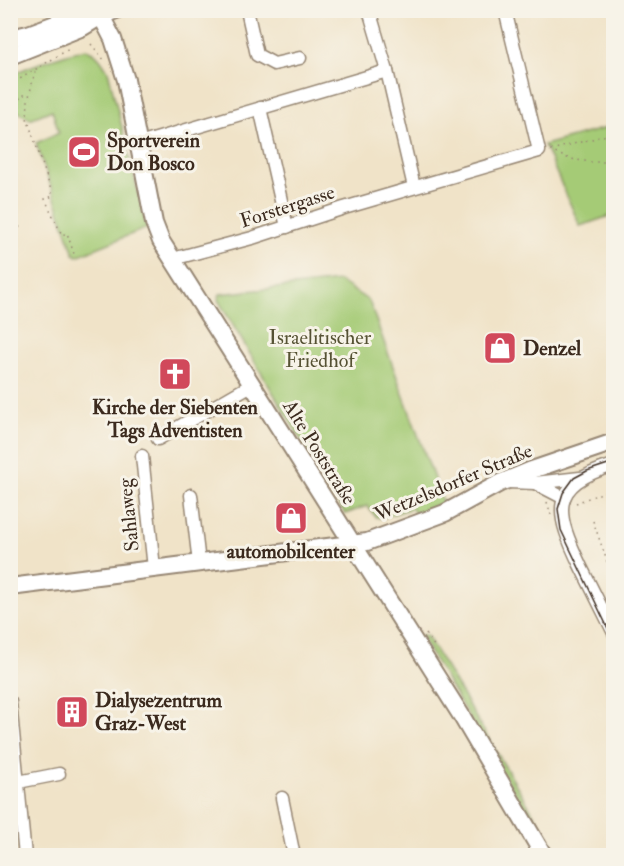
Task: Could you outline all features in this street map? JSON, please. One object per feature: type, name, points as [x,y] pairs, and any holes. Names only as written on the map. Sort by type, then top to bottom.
[{"type":"main road","points":[[10,38],[79,15],[105,12]]},
{"type":"main road","points":[[10,56],[83,27],[105,12]]},
{"type":"main road","name":"Alte Poststraße","points":[[105,12],[126,80],[154,223],[161,241],[467,725],[544,855]]},
{"type":"main road","points":[[10,61],[28,50]]},
{"type":"main road","name":"Wetzelsdorfer Straße","points":[[10,587],[354,545],[419,524],[500,483],[576,453],[614,442]]},
{"type":"street","points":[[248,10],[257,55],[274,64],[300,58]]},
{"type":"street","points":[[369,10],[387,71],[414,187]]},
{"type":"street","points":[[505,10],[545,151]]},
{"type":"street","points":[[139,144],[387,71]]},
{"type":"street","points":[[260,108],[287,226]]},
{"type":"street","name":"Forstergasse","points":[[172,261],[414,187],[545,151]]},
{"type":"street","points":[[158,439],[253,384]]},
{"type":"street","name":"Sahlaweg","points":[[142,456],[154,568]]},
{"type":"street","points":[[500,483],[514,481],[536,483],[580,478],[614,465]]},
{"type":"street","points":[[580,478],[570,489],[568,503],[562,516],[567,538],[614,633]]},
{"type":"street","points":[[536,483],[568,503]]},
{"type":"street","points":[[191,495],[199,563]]},
{"type":"street","points":[[10,702],[12,741],[25,855]]},
{"type":"street","points":[[18,782],[59,774]]},
{"type":"street","points":[[282,798],[294,855]]},
{"type":"path","points":[[10,85],[69,49]]},
{"type":"path","points":[[35,71],[27,118],[53,196],[45,199],[62,235],[68,233],[74,254]]},
{"type":"path","points":[[13,109],[22,95],[30,94]]},
{"type":"path","points":[[545,151],[614,133]]},
{"type":"path","points":[[545,151],[570,159],[614,162]]},
{"type":"path","points":[[10,224],[17,222],[20,228],[10,232]]},
{"type":"path","points":[[568,503],[576,503],[614,488]]},
{"type":"path","points":[[544,499],[549,507]]},
{"type":"path","points":[[592,521],[614,581]]},
{"type":"path","points":[[606,561],[614,559]]},
{"type":"green space","name":"Sportverein Don Bosco","points":[[86,49],[97,55],[108,71],[147,228],[77,256],[74,254],[36,143],[59,133],[52,110],[30,119],[11,107],[10,75],[48,60]]},
{"type":"green space","points":[[613,126],[613,215],[580,226],[544,145]]},
{"type":"green space","name":"Israelitischer Friedhof","points":[[339,281],[369,301],[443,503],[415,514],[412,508],[382,518],[376,517],[367,506],[345,514],[218,300],[220,294]]},
{"type":"green space","points":[[420,636],[427,636],[558,855],[552,855]]},
{"type":"tram line","points":[[614,462],[574,478],[563,493],[558,509],[561,530],[614,641]]},
{"type":"place","name":"Sportverein Don Bosco","points":[[84,152]]},
{"type":"place","name":"Denzel","points":[[500,348]]},
{"type":"place","name":"Kirche der Siebenten Tags Adventisten","points":[[175,374]]},
{"type":"place","name":"automobilcenter","points":[[291,518]]},
{"type":"place","name":"Dialysezentrum Graz-West","points":[[72,712]]}]
